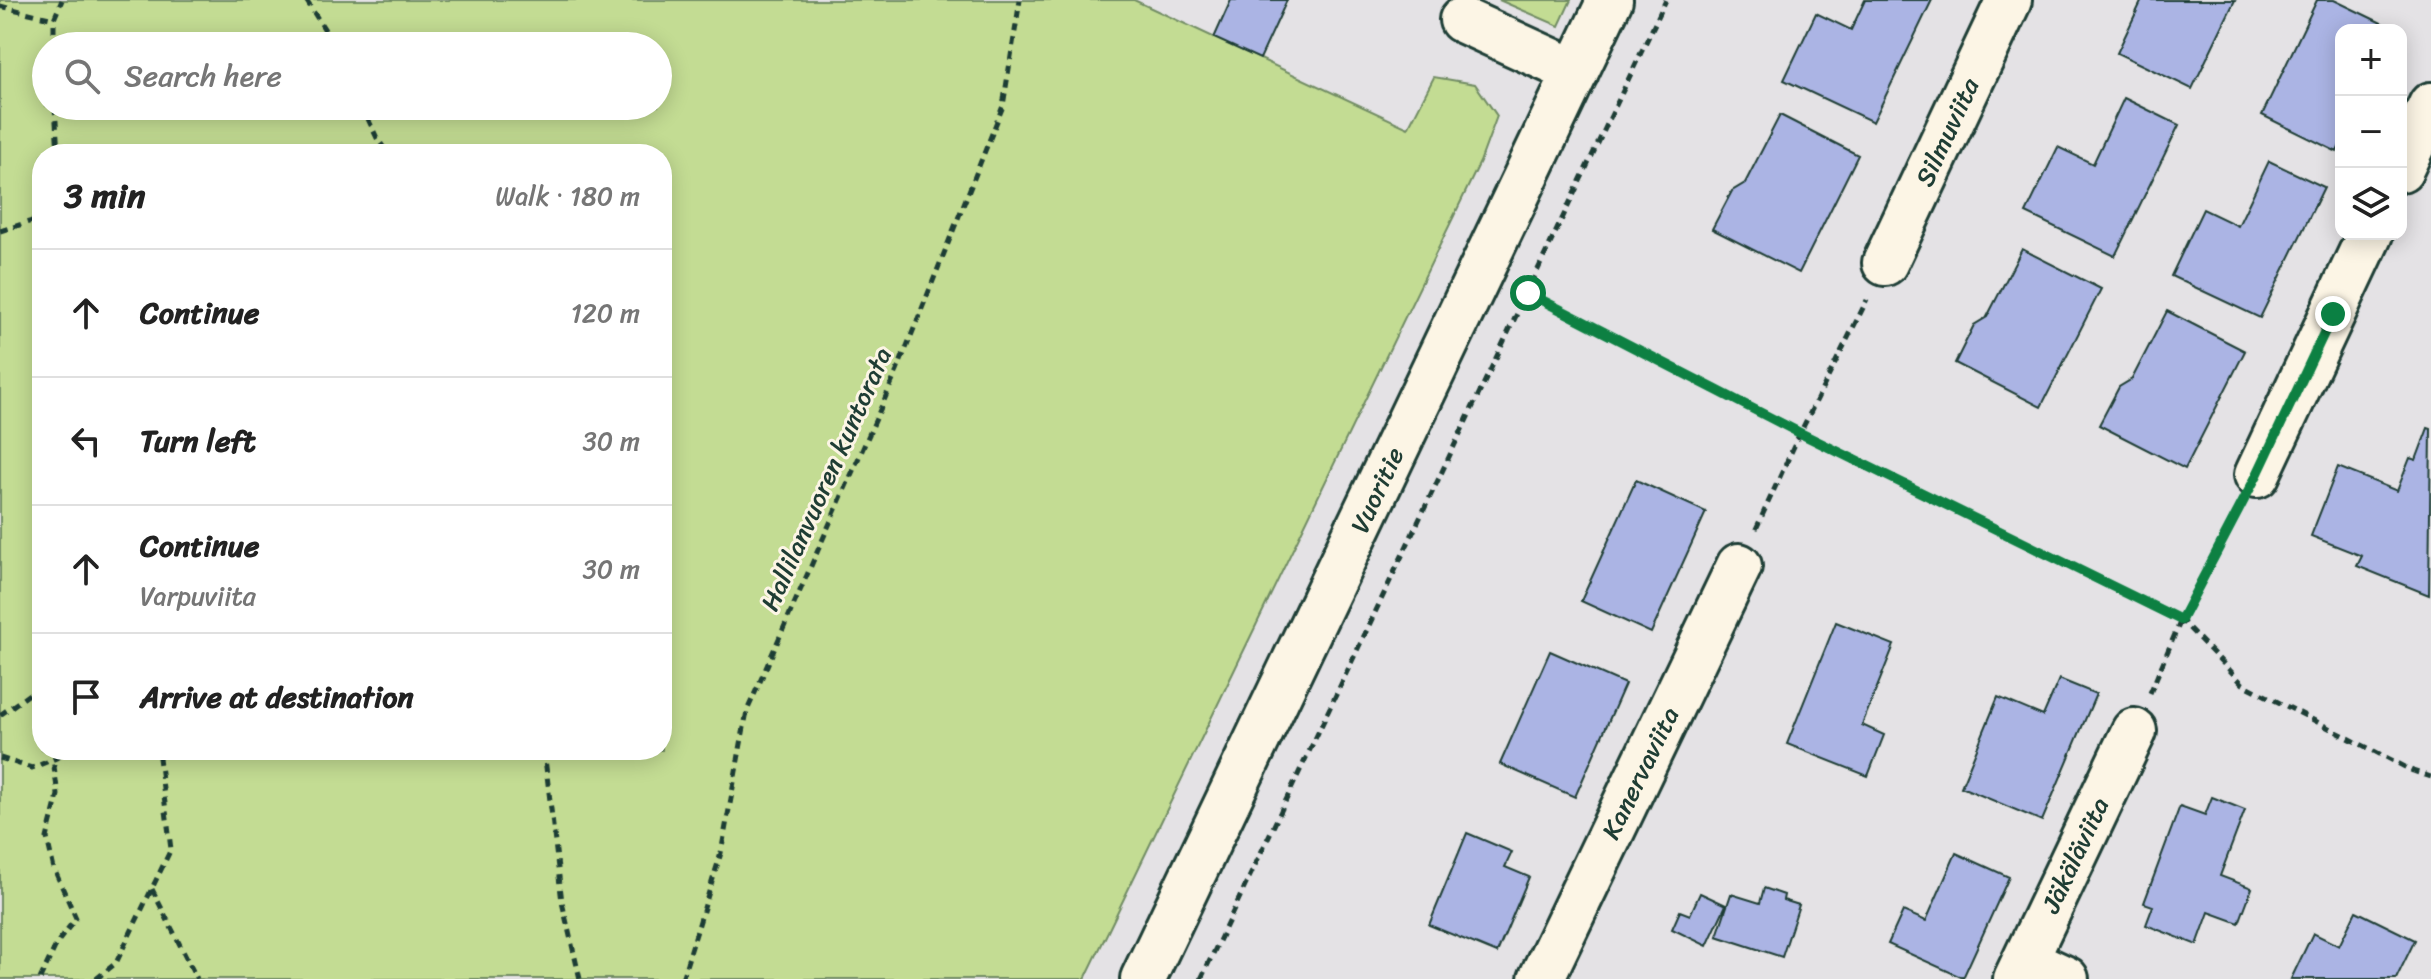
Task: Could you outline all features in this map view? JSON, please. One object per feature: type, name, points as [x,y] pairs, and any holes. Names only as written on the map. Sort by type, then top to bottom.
[{"type":"street","name":"Vuoritie","points":[[1143,979],[1610,0]]},
{"type":"street","name":"Silmuviita","points":[[1885,263],[2009,0]]},
{"type":"street","points":[[1462,20],[1576,72]]},
{"type":"street","points":[[2401,168],[2431,105]]},
{"type":"street","points":[[2257,475],[2367,240]]},
{"type":"street","name":"Kanervaviita","points":[[1541,979],[1739,566]]},
{"type":"street","name":"Jäkäläviita","points":[[2021,969],[2134,731]]},
{"type":"street","points":[[2021,969],[2066,979]]},
{"type":"path","points":[[54,32],[54,19],[62,0]]},
{"type":"path","points":[[306,0],[326,32]]},
{"type":"path","name":"Hallilanvuoren kuntorata","points":[[682,979],[721,853],[747,711],[897,371],[1003,106],[1020,0]]},
{"type":"path","points":[[1201,979],[1666,0]]},
{"type":"path","points":[[0,6],[54,19]]},
{"type":"path","points":[[56,120],[57,144]]},
{"type":"path","points":[[369,120],[381,144]]},
{"type":"path","points":[[0,231],[32,221]]},
{"type":"path","points":[[1739,566],[1800,433],[1885,263]]},
{"type":"path","points":[[1528,293],[1800,433],[2181,620],[2243,684],[2413,771],[2431,777]]},
{"type":"path","points":[[2134,731],[2181,620],[2257,475]]},
{"type":"path","points":[[0,715],[32,692]]},
{"type":"path","points":[[0,758],[32,768],[51,760]]},
{"type":"path","points":[[40,979],[57,943],[76,918],[54,869],[47,838],[58,795],[53,760]]},
{"type":"path","points":[[96,979],[116,963],[171,849],[159,760]]},
{"type":"path","points":[[545,760],[562,902],[580,979]]},
{"type":"path","points":[[152,888],[197,979]]},
{"type":"green space","points":[[0,0],[1134,0],[1408,128],[1434,77],[1475,84],[1497,116],[1480,162],[1085,979],[0,979]]},
{"type":"green space","points":[[1499,0],[1571,0],[1559,26]]},
{"type":"building","points":[[1231,0],[1287,0],[1260,59],[1214,38]]},
{"type":"building","points":[[1865,0],[1932,0],[1873,122],[1784,80],[1816,13],[1851,30]]},
{"type":"building","points":[[2142,0],[2235,0],[2192,89],[2117,53]]},
{"type":"building","points":[[2317,0],[2334,0],[2384,24],[2335,24],[2335,151],[2262,115]]},
{"type":"building","points":[[2124,98],[2179,125],[2115,256],[2026,213],[2058,147],[2093,164]]},
{"type":"building","points":[[1780,115],[1858,155],[1799,273],[1712,229],[1732,191],[1745,183]]},
{"type":"building","points":[[2269,161],[2324,187],[2260,318],[2171,276],[2203,209],[2238,226]]},
{"type":"building","points":[[2022,249],[2101,289],[2041,407],[1955,363],[1974,325],[1987,317]]},
{"type":"building","points":[[2167,311],[2245,351],[2185,469],[2099,425],[2119,387],[2132,379]]},
{"type":"building","points":[[2428,428],[2431,429],[2429,595],[2357,566],[2362,556],[2311,536],[2338,467],[2397,491],[2410,458],[2416,460]]},
{"type":"building","points":[[1636,480],[1706,512],[1651,633],[1581,601]]},
{"type":"building","points":[[1836,622],[1894,645],[1862,725],[1884,735],[1868,776],[1787,744]]},
{"type":"building","points":[[1550,651],[1625,684],[1575,797],[1500,764]]},
{"type":"building","points":[[2059,679],[2096,694],[2042,821],[1961,787],[1998,697],[2043,716]]},
{"type":"building","points":[[2212,797],[2245,810],[2220,876],[2252,888],[2239,923],[2209,912],[2197,945],[2146,925],[2153,906],[2144,903],[2180,806],[2205,815]]},
{"type":"building","points":[[1467,833],[1512,852],[1505,867],[1529,877],[1497,953],[1429,925]]},
{"type":"building","points":[[1956,853],[2009,877],[1963,978],[1888,944],[1903,911],[1926,921]]},
{"type":"building","points":[[1764,888],[1784,895],[1783,900],[1799,905],[1782,957],[1717,936],[1731,894],[1760,903]]},
{"type":"building","points":[[1700,893],[1726,905],[1707,946],[1672,929],[1680,911],[1690,915]]},
{"type":"building","points":[[2356,911],[2415,940],[2396,979],[2291,979],[2313,933],[2339,946]]},
{"type":"route","points":[[1528,293],[1800,433],[2181,620],[2257,475],[2333,314]]}]
